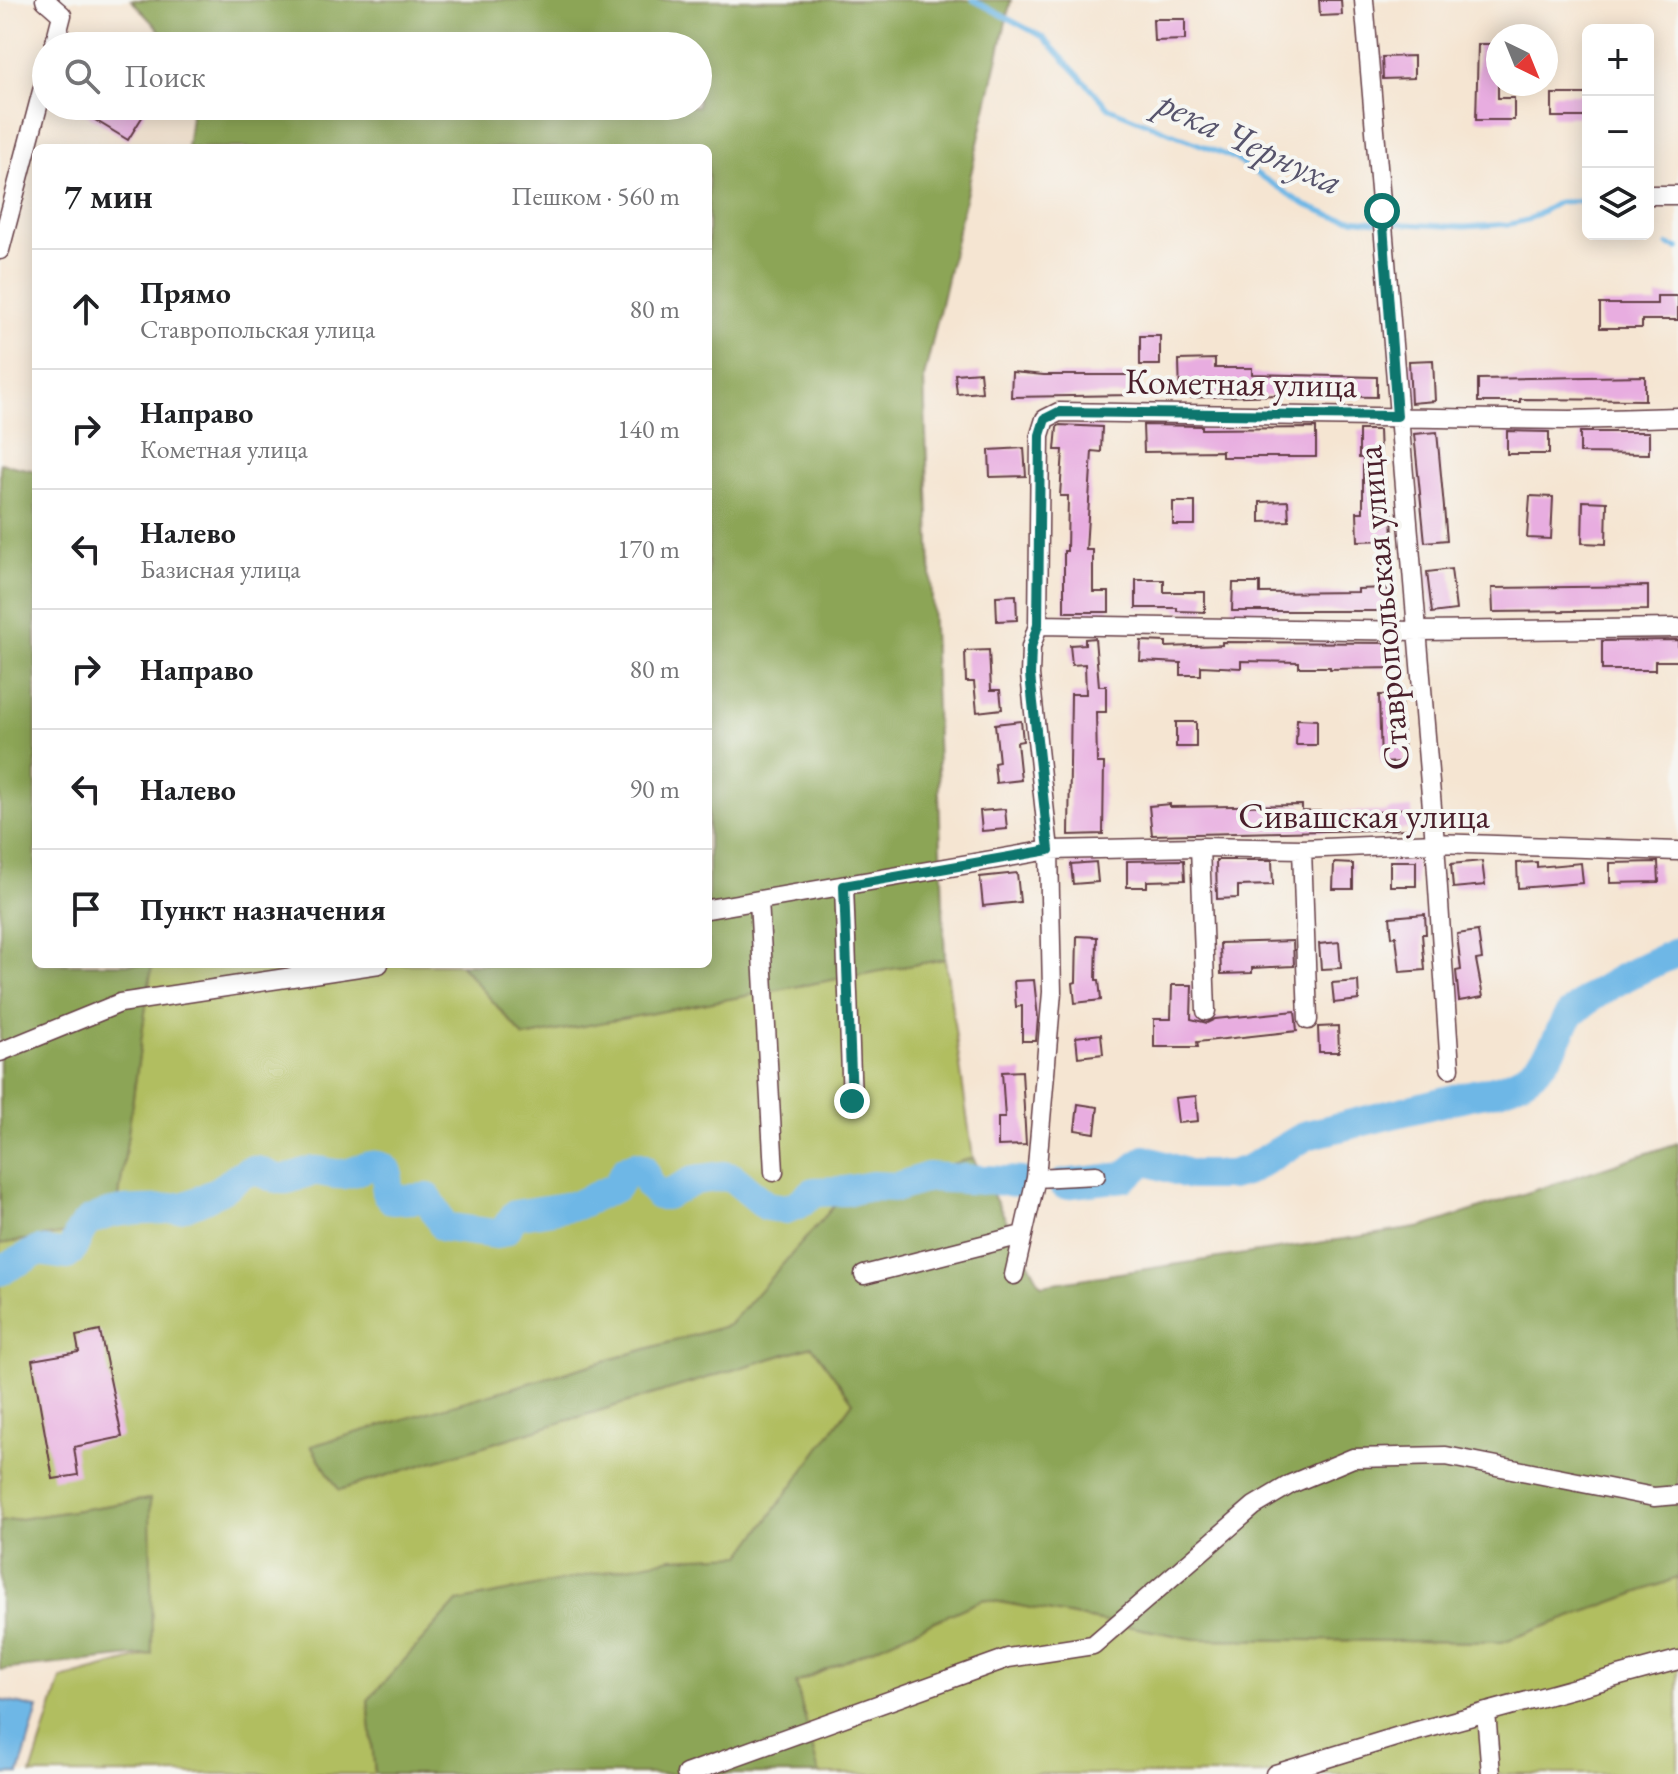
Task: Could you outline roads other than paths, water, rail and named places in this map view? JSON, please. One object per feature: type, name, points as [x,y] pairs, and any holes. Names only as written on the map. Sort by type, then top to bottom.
[{"type":"street","points":[[45,0],[62,15],[58,32]]},
{"type":"street","name":"Ставропольская улица","points":[[1364,0],[1397,416],[1418,631],[1450,1068]]},
{"type":"street","points":[[0,250],[34,120]]},
{"type":"street","points":[[1654,195],[1678,195]]},
{"type":"street","name":"Кометная улица","points":[[1038,625],[1040,435],[1045,419],[1059,412],[1570,420],[1678,417]]},
{"type":"street","points":[[1014,1275],[1036,1178],[1052,992],[1049,850],[1030,675],[1031,647],[1038,625],[1418,631],[1678,628]]},
{"type":"street","name":"Сивашская улица","points":[[712,908],[1049,850],[1200,847],[1302,849],[1435,843],[1678,851]]},
{"type":"street","points":[[1200,847],[1206,1011]]},
{"type":"street","points":[[1302,849],[1308,1020]]},
{"type":"street","points":[[844,886],[852,1101]]},
{"type":"street","points":[[759,900],[774,1172]]},
{"type":"street","points":[[0,1052],[120,1003],[352,968]]},
{"type":"street","points":[[1036,1178],[1096,1175]]},
{"type":"street","points":[[864,1275],[1022,1235]]},
{"type":"street","points":[[686,1774],[1008,1658],[1093,1645],[1254,1506],[1291,1484],[1353,1458],[1446,1456],[1654,1497],[1678,1495]]},
{"type":"street","points":[[1275,1774],[1399,1736],[1678,1660]]},
{"type":"street","points":[[1486,1712],[1491,1774]]},
{"type":"water","points":[[0,1700],[38,1708],[19,1774],[0,1774]]},
{"type":"waterway","name":"река Чернуха","points":[[973,0],[1043,37],[1109,108],[1233,158],[1305,205],[1335,217],[1377,222]]},
{"type":"waterway","name":"река Чернуха","points":[[1387,223],[1464,227],[1511,224],[1527,220],[1559,202],[1582,201]]},
{"type":"waterway","name":"река Чернуха","points":[[1668,245],[1678,248]]},
{"type":"waterway","points":[[1063,1184],[1124,1177],[1145,1160],[1191,1175],[1231,1175],[1248,1170],[1307,1135],[1510,1085],[1539,1065],[1554,1045],[1566,1020],[1583,1004],[1622,978],[1678,952]]},
{"type":"waterway","points":[[0,1271],[38,1251],[67,1255],[85,1224],[102,1216],[186,1206],[250,1171],[284,1179],[314,1171],[340,1174],[378,1166],[388,1172],[386,1192],[393,1200],[428,1198],[444,1227],[496,1234],[504,1231],[515,1215],[577,1205],[616,1187],[626,1170],[635,1166],[642,1168],[649,1185],[658,1195],[666,1195],[695,1180],[723,1176],[733,1178],[767,1206],[786,1209],[814,1192],[872,1186],[898,1187],[928,1177],[1021,1182]]}]
